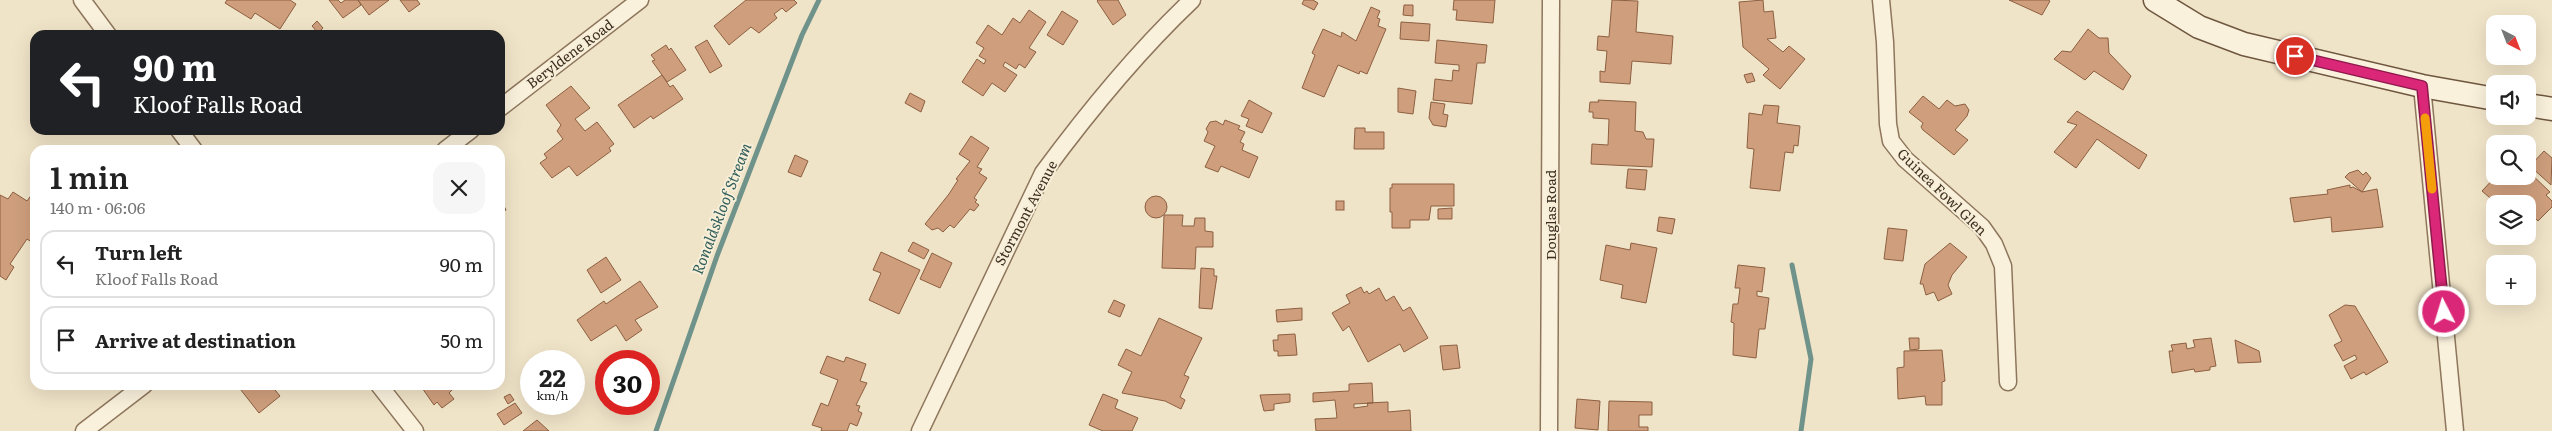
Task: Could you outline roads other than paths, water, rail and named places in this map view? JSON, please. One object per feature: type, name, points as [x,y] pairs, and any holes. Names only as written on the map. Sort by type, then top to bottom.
[{"type":"main road","points":[[2155,0],[2199,26],[2244,44],[2422,86],[2486,97]]},
{"type":"main road","points":[[2536,106],[2552,109]]},
{"type":"street","points":[[82,0],[104,30]]},
{"type":"street","name":"Beryldene Road","points":[[505,104],[640,0]]},
{"type":"street","name":"Stormont Avenue","points":[[920,431],[1044,173],[1067,141],[1155,35],[1192,0]]},
{"type":"street","name":"Douglas Road","points":[[1549,431],[1550,0]]},
{"type":"street","name":"Guinea Fowl Glen","points":[[1881,0],[1885,42],[1888,124],[1891,141],[1904,159],[1982,227],[1994,244],[2003,266],[2008,382]]},
{"type":"street","points":[[2422,86],[2455,431]]},
{"type":"street","points":[[452,145],[464,135]]},
{"type":"street","points":[[84,431],[137,390]]},
{"type":"street","points":[[383,390],[415,431]]},
{"type":"waterway","name":"Ronaldskloof Stream","points":[[656,431],[717,256],[802,35],[819,0]]},
{"type":"waterway","points":[[1792,265],[1811,359],[1801,431]]}]
